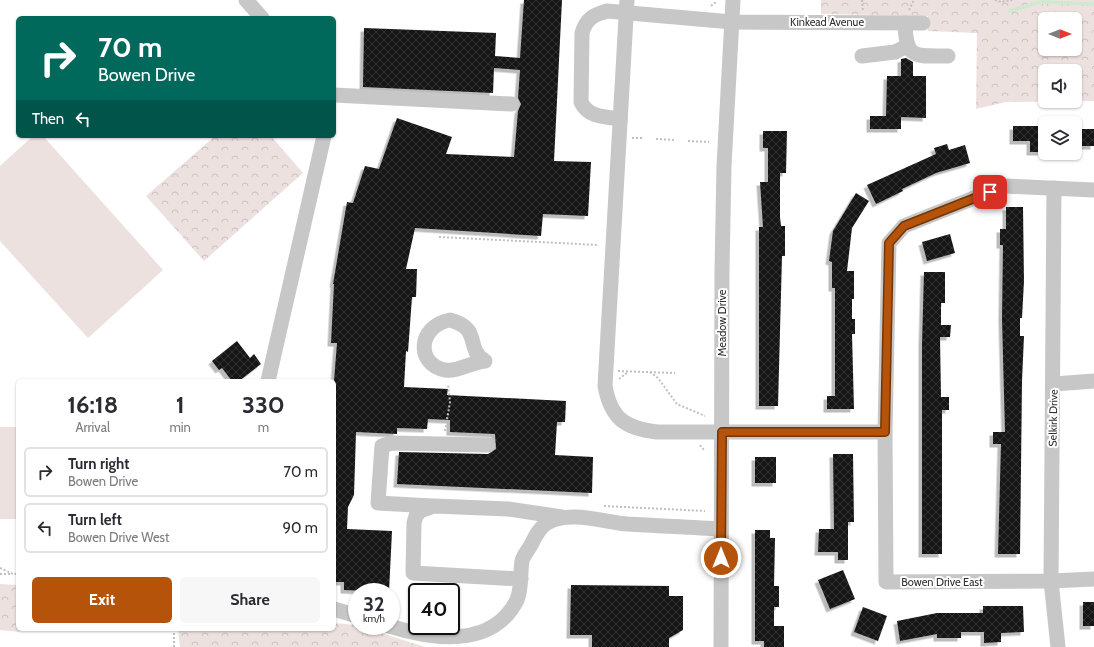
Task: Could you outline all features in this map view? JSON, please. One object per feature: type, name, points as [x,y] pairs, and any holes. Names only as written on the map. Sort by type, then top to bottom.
[{"type":"street","points":[[246,0],[260,16]]},
{"type":"street","name":"Meadow Drive","points":[[721,647],[724,203],[733,0]]},
{"type":"street","points":[[626,6],[605,380],[608,402],[616,415],[626,424],[640,430],[657,432],[885,432],[889,243],[904,226],[1004,186],[1094,190]]},
{"type":"street","name":"Kinkead Avenue","points":[[620,119],[591,114],[584,109],[581,102],[582,33],[584,24],[595,14],[626,6],[732,22],[923,23]]},
{"type":"street","points":[[905,23],[907,46],[912,53],[924,56],[948,56]]},
{"type":"street","points":[[862,56],[895,52],[907,46]]},
{"type":"street","points":[[336,95],[512,104]]},
{"type":"street","points":[[268,379],[324,138]]},
{"type":"street","name":"Selkirk Drive","points":[[1054,188],[1054,384],[1051,581],[1058,647]]},
{"type":"street","points":[[1054,384],[1094,381]]},
{"type":"street","name":"Bowen Drive East","points":[[885,432],[886,582],[1051,581]]},
{"type":"street","points":[[488,445],[392,443],[382,446],[378,502],[508,509],[567,518],[603,520],[625,524],[721,529]]},
{"type":"street","points":[[434,506],[420,511],[416,516],[414,524],[413,573],[521,579]]},
{"type":"street","points":[[400,629],[448,643],[472,643],[483,640],[504,626],[510,616],[518,598],[522,560],[541,529],[553,520],[567,518]]},
{"type":"street","points":[[1051,581],[1094,579]]},
{"type":"street","points":[[336,610],[348,613]]},
{"type":"path","points":[[995,0],[1001,2],[1012,0]]},
{"type":"path","points":[[627,138],[642,138]]},
{"type":"path","points":[[656,139],[676,140]]},
{"type":"path","points":[[688,140],[709,142]]},
{"type":"path","points":[[439,238],[604,245]]},
{"type":"path","points":[[443,444],[450,402],[447,370]]},
{"type":"path","points":[[617,371],[675,373]]},
{"type":"path","points":[[616,381],[629,371]]},
{"type":"path","points":[[650,372],[658,378],[677,404],[704,416]]},
{"type":"path","points":[[0,568],[13,574]]},
{"type":"path","points":[[0,574],[13,574]]},
{"type":"path","points":[[174,631],[174,647]]},
{"type":"green space","points":[[821,0],[1094,0],[1094,101],[1082,101],[1082,64],[1038,64],[1038,102],[1006,102],[976,109],[977,33],[928,31],[928,16],[821,14]]},
{"type":"green space","points":[[31,138],[45,138],[163,270],[88,338],[0,241],[0,166]]},
{"type":"green space","points":[[213,138],[273,138],[303,173],[204,261],[146,196]]},
{"type":"green space","points":[[0,427],[16,427],[16,519],[0,519]]},
{"type":"green space","points":[[0,584],[16,585],[16,631],[21,631],[20,632],[0,630]]},
{"type":"green space","points":[[336,623],[348,624],[348,635],[387,635],[425,647],[180,647],[178,631],[336,631]]},
{"type":"building","points":[[524,0],[562,0],[554,161],[591,162],[588,216],[543,214],[541,236],[415,228],[406,269],[417,269],[416,297],[412,297],[404,387],[448,389],[447,395],[566,401],[565,422],[557,422],[555,455],[593,457],[592,493],[397,484],[399,452],[488,454],[496,449],[495,434],[450,432],[450,420],[428,419],[427,429],[397,428],[397,434],[356,432],[354,495],[348,507],[347,529],[392,531],[389,583],[348,583],[348,590],[344,590],[344,582],[336,582],[336,379],[334,379],[337,343],[331,343],[333,284],[347,202],[353,203],[365,166],[379,169],[397,118],[452,137],[446,154],[514,157],[518,111],[521,104],[518,98],[520,70],[494,68],[493,93],[363,87],[364,28],[496,33],[495,56],[520,58]]},
{"type":"building","points":[[906,58],[913,62],[913,76],[926,76],[926,118],[901,117],[901,129],[870,129],[870,116],[886,116],[887,76],[901,76],[901,59]]},
{"type":"building","points":[[1013,126],[1038,126],[1038,152],[1030,152],[1030,141],[1013,141]]},
{"type":"building","points":[[1082,129],[1094,129],[1094,146],[1082,146]]},
{"type":"building","points":[[763,131],[787,131],[786,173],[780,173],[780,217],[781,226],[785,226],[785,256],[782,256],[778,406],[759,406],[759,227],[763,227],[760,182],[768,182],[768,148],[763,148]]},
{"type":"building","points":[[947,144],[949,150],[965,145],[970,163],[936,173],[902,189],[903,191],[876,204],[867,185],[936,154],[934,148]]},
{"type":"building","points":[[856,193],[869,201],[852,228],[847,271],[854,271],[852,319],[855,319],[855,334],[852,334],[854,409],[827,409],[827,396],[835,396],[835,288],[832,288],[832,262],[829,261],[833,231]]},
{"type":"building","points":[[1006,207],[1023,207],[1024,281],[1022,318],[1020,318],[1020,336],[1024,336],[1020,554],[998,554],[1001,444],[993,444],[993,432],[1005,432],[1002,318],[1003,245],[1000,245],[1000,229],[1006,229]]},
{"type":"building","points":[[950,234],[955,253],[927,261],[922,242]]},
{"type":"building","points":[[924,272],[945,272],[945,303],[941,303],[941,325],[951,325],[950,337],[940,337],[941,397],[949,397],[949,410],[942,410],[942,554],[922,554],[922,344]]},
{"type":"building","points":[[237,341],[250,358],[254,354],[261,364],[242,379],[230,379],[222,368],[219,370],[212,361]]},
{"type":"building","points":[[833,454],[853,454],[854,522],[848,522],[848,560],[838,560],[838,552],[818,552],[819,529],[834,529]]},
{"type":"building","points":[[755,457],[776,457],[776,483],[755,483]]},
{"type":"building","points":[[755,530],[770,530],[770,538],[775,538],[774,586],[779,586],[779,607],[774,607],[774,626],[784,626],[784,647],[764,647],[764,641],[755,641]]},
{"type":"building","points":[[843,570],[855,599],[830,609],[818,580]]},
{"type":"building","points":[[571,585],[669,586],[669,596],[683,596],[683,630],[669,638],[669,647],[592,647],[592,635],[570,635]]},
{"type":"building","points":[[1083,602],[1094,602],[1094,626],[1083,626]]},
{"type":"building","points":[[983,606],[1023,606],[1024,632],[1001,633],[1001,642],[984,643],[984,632],[961,632],[961,638],[937,638],[937,634],[900,641],[897,621],[937,613],[983,613]]},
{"type":"building","points":[[863,607],[887,616],[878,641],[854,632]]},
{"type":"waterway","points":[[1010,11],[1040,2],[1094,4]]},
{"type":"route","points":[[721,558],[722,432],[885,432],[889,243],[904,226],[990,192]]}]
